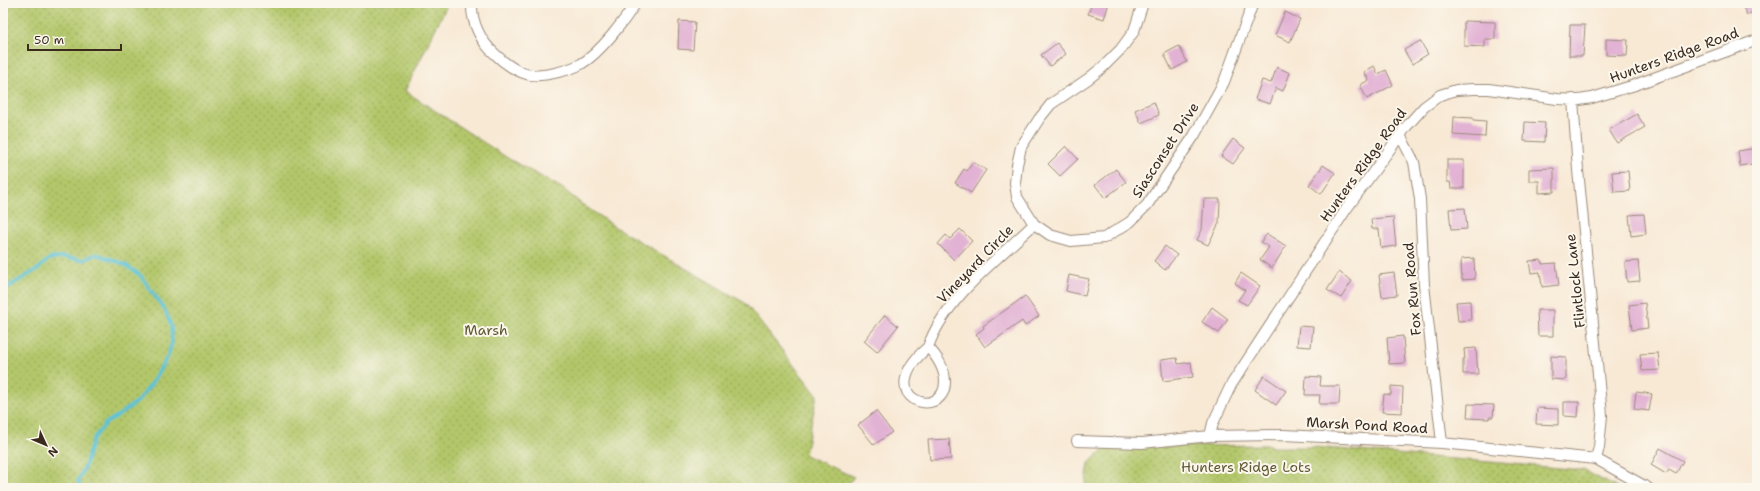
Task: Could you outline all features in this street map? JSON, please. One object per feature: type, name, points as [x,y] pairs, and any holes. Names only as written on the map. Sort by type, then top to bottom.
[{"type":"street","points":[[472,3],[472,13],[478,31],[488,48],[502,61],[516,70],[532,75],[556,73],[581,64],[613,34],[636,3]]},
{"type":"street","name":"Siasconset Drive","points":[[1143,3],[1134,31],[1121,48],[1103,67],[1051,104],[1038,119],[1021,147],[1016,165],[1015,183],[1017,197],[1034,224],[1050,235],[1071,241],[1104,238],[1130,222],[1147,205],[1194,136],[1224,82],[1253,3]]},
{"type":"street","name":"Hunters Ridge Road","points":[[1210,436],[1213,423],[1232,385],[1346,208],[1400,135],[1424,107],[1440,96],[1456,90],[1489,89],[1529,96],[1573,100],[1592,98],[1635,85],[1757,40]]},
{"type":"street","name":"Flintlock Lane","points":[[1573,100],[1578,170],[1602,415],[1600,447],[1596,459]]},
{"type":"street","name":"Fox Run Road","points":[[1400,135],[1414,162],[1420,199],[1424,285],[1442,443]]},
{"type":"street","name":"Vineyard Circle","points":[[928,347],[942,364],[945,378],[945,389],[942,394],[936,400],[929,403],[919,402],[910,397],[906,389],[905,380],[907,372],[914,360],[928,347],[933,333],[948,309],[970,285],[1034,224]]},
{"type":"street","name":"Marsh Pond Road","points":[[1077,442],[1142,443],[1210,436],[1284,435],[1442,443],[1596,459],[1648,488]]},
{"type":"green space","name":"Marsh","points":[[3,3],[448,3],[405,91],[509,159],[562,188],[579,202],[615,227],[745,303],[817,395],[805,455],[854,477],[844,488],[3,488]]},
{"type":"green space","name":"Hunters Ridge Lots","points":[[1270,445],[1271,447],[1314,447],[1583,470],[1618,488],[1085,488],[1089,463],[1102,450],[1109,447]]},
{"type":"building","points":[[1092,3],[1109,3],[1104,19],[1088,14]]},
{"type":"building","points":[[1741,3],[1757,3],[1757,10],[1747,15]]},
{"type":"building","points":[[1285,12],[1300,19],[1290,42],[1275,35]]},
{"type":"building","points":[[679,21],[695,22],[693,50],[678,49]]},
{"type":"building","points":[[1464,21],[1495,22],[1495,39],[1485,39],[1485,47],[1464,46]]},
{"type":"building","points":[[1570,25],[1585,25],[1583,56],[1569,56]]},
{"type":"building","points":[[1606,39],[1628,40],[1627,56],[1606,55]]},
{"type":"building","points":[[1420,41],[1428,54],[1412,64],[1404,50]]},
{"type":"building","points":[[1057,43],[1066,54],[1050,66],[1041,55]]},
{"type":"building","points":[[1179,46],[1187,62],[1172,70],[1164,54]]},
{"type":"building","points":[[1374,66],[1378,74],[1386,70],[1393,85],[1367,99],[1360,85],[1369,80],[1364,72]]},
{"type":"building","points":[[1277,67],[1290,73],[1283,91],[1276,88],[1270,104],[1255,99],[1262,80],[1271,83]]},
{"type":"building","points":[[1154,102],[1159,115],[1141,123],[1135,110]]},
{"type":"building","points":[[1637,114],[1645,127],[1617,143],[1609,130]]},
{"type":"building","points":[[1454,117],[1473,118],[1473,120],[1486,121],[1485,137],[1453,135]]},
{"type":"building","points":[[1525,122],[1545,123],[1544,142],[1524,141]]},
{"type":"building","points":[[1233,139],[1245,148],[1233,164],[1221,156]]},
{"type":"building","points":[[1066,146],[1078,159],[1060,176],[1048,164]]},
{"type":"building","points":[[1757,148],[1757,163],[1740,166],[1738,151]]},
{"type":"building","points":[[1447,160],[1464,160],[1464,188],[1451,188],[1450,182],[1447,182]]},
{"type":"building","points":[[973,162],[986,170],[971,193],[955,183],[964,169],[967,171]]},
{"type":"building","points":[[1323,165],[1335,173],[1321,194],[1309,185]]},
{"type":"building","points":[[1554,168],[1554,192],[1539,193],[1539,181],[1529,181],[1529,169]]},
{"type":"building","points":[[1116,169],[1126,182],[1105,198],[1095,185]]},
{"type":"building","points":[[1628,171],[1630,191],[1614,192],[1612,172]]},
{"type":"building","points":[[1204,199],[1220,199],[1219,223],[1208,245],[1197,240],[1202,230]]},
{"type":"building","points":[[1465,208],[1467,229],[1451,230],[1449,209]]},
{"type":"building","points":[[1644,214],[1646,234],[1631,236],[1629,215]]},
{"type":"building","points":[[1393,217],[1396,246],[1381,248],[1379,229],[1372,229],[1371,219]]},
{"type":"building","points":[[960,229],[972,241],[954,260],[938,244],[946,235],[950,239]]},
{"type":"building","points":[[1267,234],[1286,246],[1272,268],[1260,260],[1269,247],[1261,242]]},
{"type":"building","points":[[1165,246],[1177,255],[1165,270],[1154,261]]},
{"type":"building","points":[[1474,258],[1475,279],[1462,280],[1461,259]]},
{"type":"building","points":[[1541,260],[1542,264],[1556,263],[1559,285],[1542,287],[1540,272],[1531,273],[1529,261]]},
{"type":"building","points":[[1638,261],[1640,281],[1627,282],[1625,262]]},
{"type":"building","points":[[1339,272],[1352,281],[1341,298],[1327,290]]},
{"type":"building","points":[[1241,273],[1260,286],[1247,305],[1238,300],[1245,290],[1235,283]]},
{"type":"building","points":[[1394,273],[1397,295],[1382,297],[1379,275]]},
{"type":"building","points":[[1069,275],[1089,279],[1085,296],[1066,291]]},
{"type":"building","points":[[1025,296],[1039,316],[1025,326],[1022,321],[985,347],[976,334],[984,328],[983,326]]},
{"type":"building","points":[[1470,301],[1471,320],[1458,321],[1456,302]]},
{"type":"building","points":[[1645,303],[1648,328],[1632,330],[1629,305]]},
{"type":"building","points":[[1212,307],[1228,319],[1219,333],[1202,322]]},
{"type":"building","points":[[1537,310],[1553,310],[1553,336],[1538,336]]},
{"type":"building","points":[[885,315],[898,326],[877,352],[864,341]]},
{"type":"building","points":[[1299,326],[1313,327],[1311,347],[1297,346]]},
{"type":"building","points":[[1403,336],[1405,363],[1389,364],[1387,338]]},
{"type":"building","points":[[1476,348],[1478,374],[1463,374],[1463,359],[1465,359],[1464,349]]},
{"type":"building","points":[[1658,353],[1660,370],[1642,371],[1640,354]]},
{"type":"building","points":[[1551,356],[1566,357],[1566,380],[1551,379]]},
{"type":"building","points":[[1177,358],[1178,364],[1191,362],[1193,377],[1163,381],[1161,360]]},
{"type":"building","points":[[1264,376],[1286,391],[1276,405],[1255,390]]},
{"type":"building","points":[[1306,376],[1321,377],[1320,386],[1340,386],[1339,404],[1319,404],[1320,395],[1305,395]]},
{"type":"building","points":[[1391,386],[1403,387],[1402,413],[1382,412],[1384,394],[1391,395]]},
{"type":"building","points":[[1636,392],[1652,394],[1649,411],[1634,409]]},
{"type":"building","points":[[1564,402],[1579,402],[1578,417],[1564,416]]},
{"type":"building","points":[[1468,404],[1494,405],[1493,417],[1489,417],[1489,419],[1467,418]]},
{"type":"building","points":[[1537,408],[1558,409],[1558,425],[1536,424]]},
{"type":"building","points":[[876,411],[892,432],[874,445],[858,425]]},
{"type":"building","points":[[949,439],[951,459],[930,460],[928,440]]},
{"type":"building","points":[[1660,448],[1683,461],[1676,474],[1669,470],[1666,474],[1651,465]]},
{"type":"waterway","points":[[3,290],[38,269],[49,259],[63,257],[84,260],[96,254],[124,264],[140,275],[165,310],[171,326],[172,342],[168,356],[139,400],[106,423],[93,439],[85,466],[78,481],[81,488]]}]
